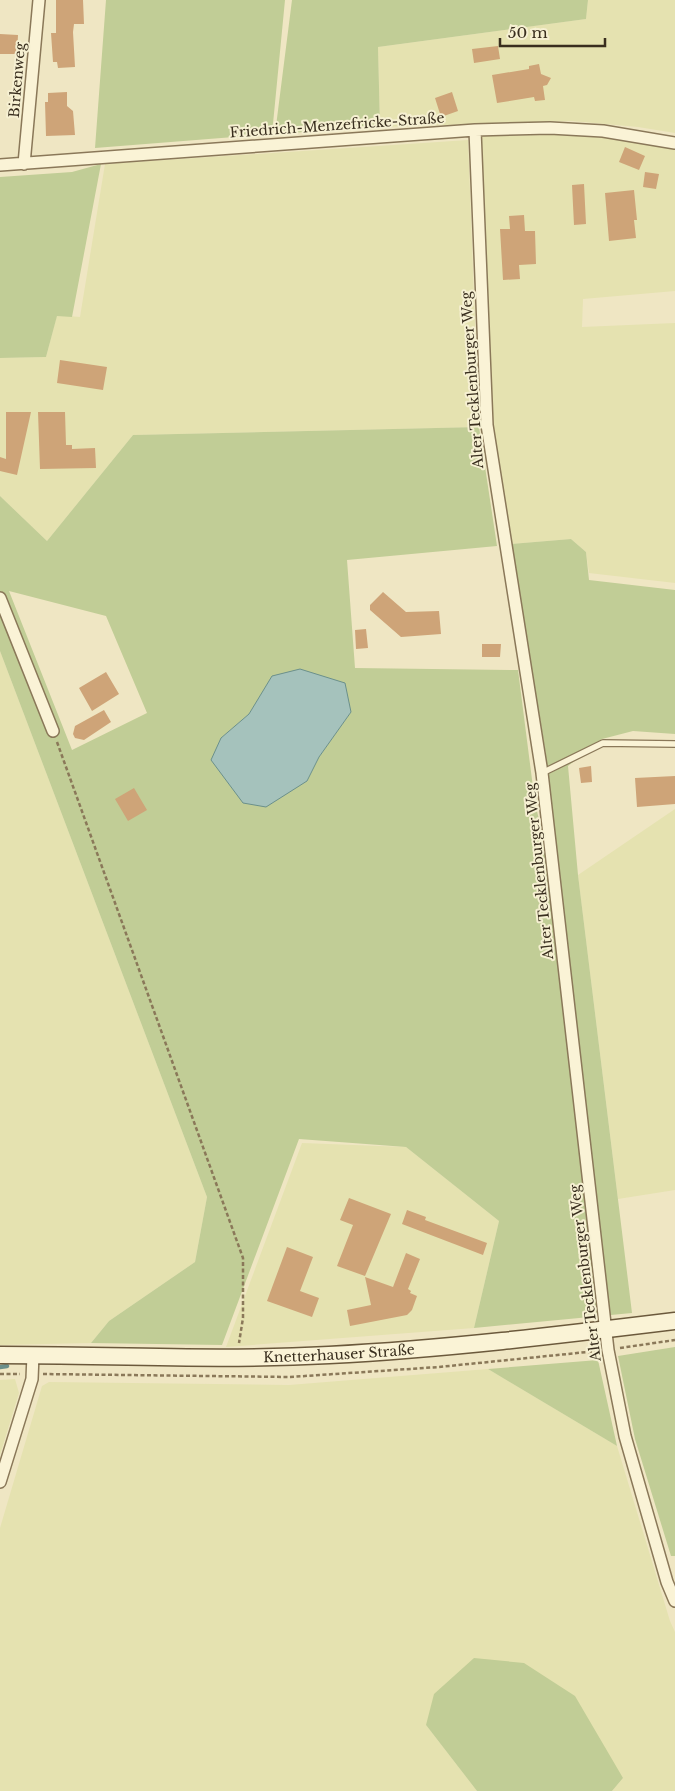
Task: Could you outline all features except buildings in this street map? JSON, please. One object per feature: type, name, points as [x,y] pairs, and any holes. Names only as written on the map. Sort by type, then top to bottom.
[{"type":"street","name":"Birkenweg","points":[[24,164],[39,0]]},
{"type":"street","name":"Friedrich-Menzefricke-Straße","points":[[0,166],[475,130],[550,128],[603,131],[675,143]]},
{"type":"street","name":"Alter Tecklenburger Weg","points":[[475,130],[487,425],[542,773],[608,1350],[625,1436],[667,1582],[675,1602]]},
{"type":"street","points":[[0,598],[53,731]]},
{"type":"street","name":"Knetterhauser Straße","points":[[0,1355],[236,1358],[328,1355],[437,1348],[675,1321]]},
{"type":"street","points":[[0,1482],[33,1373],[33,1355]]},
{"type":"lane","points":[[542,773],[604,743],[675,744]]},
{"type":"path","points":[[53,731],[243,1258],[243,1318],[236,1358],[236,1377]]},
{"type":"path","points":[[0,1374],[290,1377],[439,1367],[608,1350],[675,1340]]},
{"type":"shaded area","points":[[588,0],[675,0],[675,133],[638,127],[572,121],[380,127],[378,47],[586,19]]},
{"type":"shaded area","points":[[554,135],[607,137],[675,149],[675,291],[583,299],[582,327],[675,323],[675,583],[589,573],[586,552],[571,539],[511,544],[492,425],[485,286],[481,136]]},
{"type":"shaded area","points":[[468,140],[479,427],[133,435],[47,541],[0,496],[0,358],[46,357],[57,315],[80,317],[105,164]]},
{"type":"shaded area","points":[[0,651],[207,1197],[195,1262],[109,1321],[91,1343],[0,1345]]},
{"type":"shaded area","points":[[675,809],[675,1190],[618,1199],[578,875]]},
{"type":"shaded area","points":[[302,1143],[406,1147],[499,1221],[474,1328],[226,1347]]},
{"type":"shaded area","points":[[488,1369],[617,1446],[675,1632],[675,1791],[612,1791],[623,1778],[426,1725],[477,1791],[0,1791],[0,1528],[42,1386],[49,1382],[289,1385]]},
{"type":"shaded area","points":[[15,1379],[19,1393],[0,1455],[0,1380]]},
{"type":"green space","points":[[106,0],[285,0],[272,134],[95,148]]},
{"type":"green space","points":[[292,0],[588,0],[586,19],[378,47],[380,127],[275,134]]},
{"type":"green space","points":[[101,164],[72,317],[57,316],[46,357],[0,358],[0,177],[72,172]]},
{"type":"green space","points":[[479,427],[497,546],[347,560],[355,668],[518,670],[535,803],[542,832],[546,755],[511,544],[571,539],[586,552],[589,580],[675,590],[675,734],[633,731],[602,739],[568,766],[578,875],[632,1313],[474,1328],[499,1221],[406,1147],[299,1139],[222,1345],[91,1343],[109,1321],[195,1262],[207,1197],[0,651],[0,496],[47,541],[133,435]],"holes":[[[9,591],[106,616],[147,713],[72,750]],[[272,677],[351,712],[319,757],[307,781],[221,738],[249,714]]]},
{"type":"green space","points":[[675,1347],[675,1556],[671,1556],[635,1439],[618,1356]]},
{"type":"green space","points":[[598,1360],[617,1446],[488,1369]]},
{"type":"green space","points":[[474,1658],[524,1663],[575,1696],[623,1778],[612,1791],[477,1791],[426,1725],[434,1694]]},
{"type":"water","points":[[300,669],[345,683],[351,712],[319,757],[307,781],[266,807],[243,803],[211,760],[221,738],[249,714],[272,676]]},
{"type":"waterway","points":[[0,1367],[7,1366]]}]
